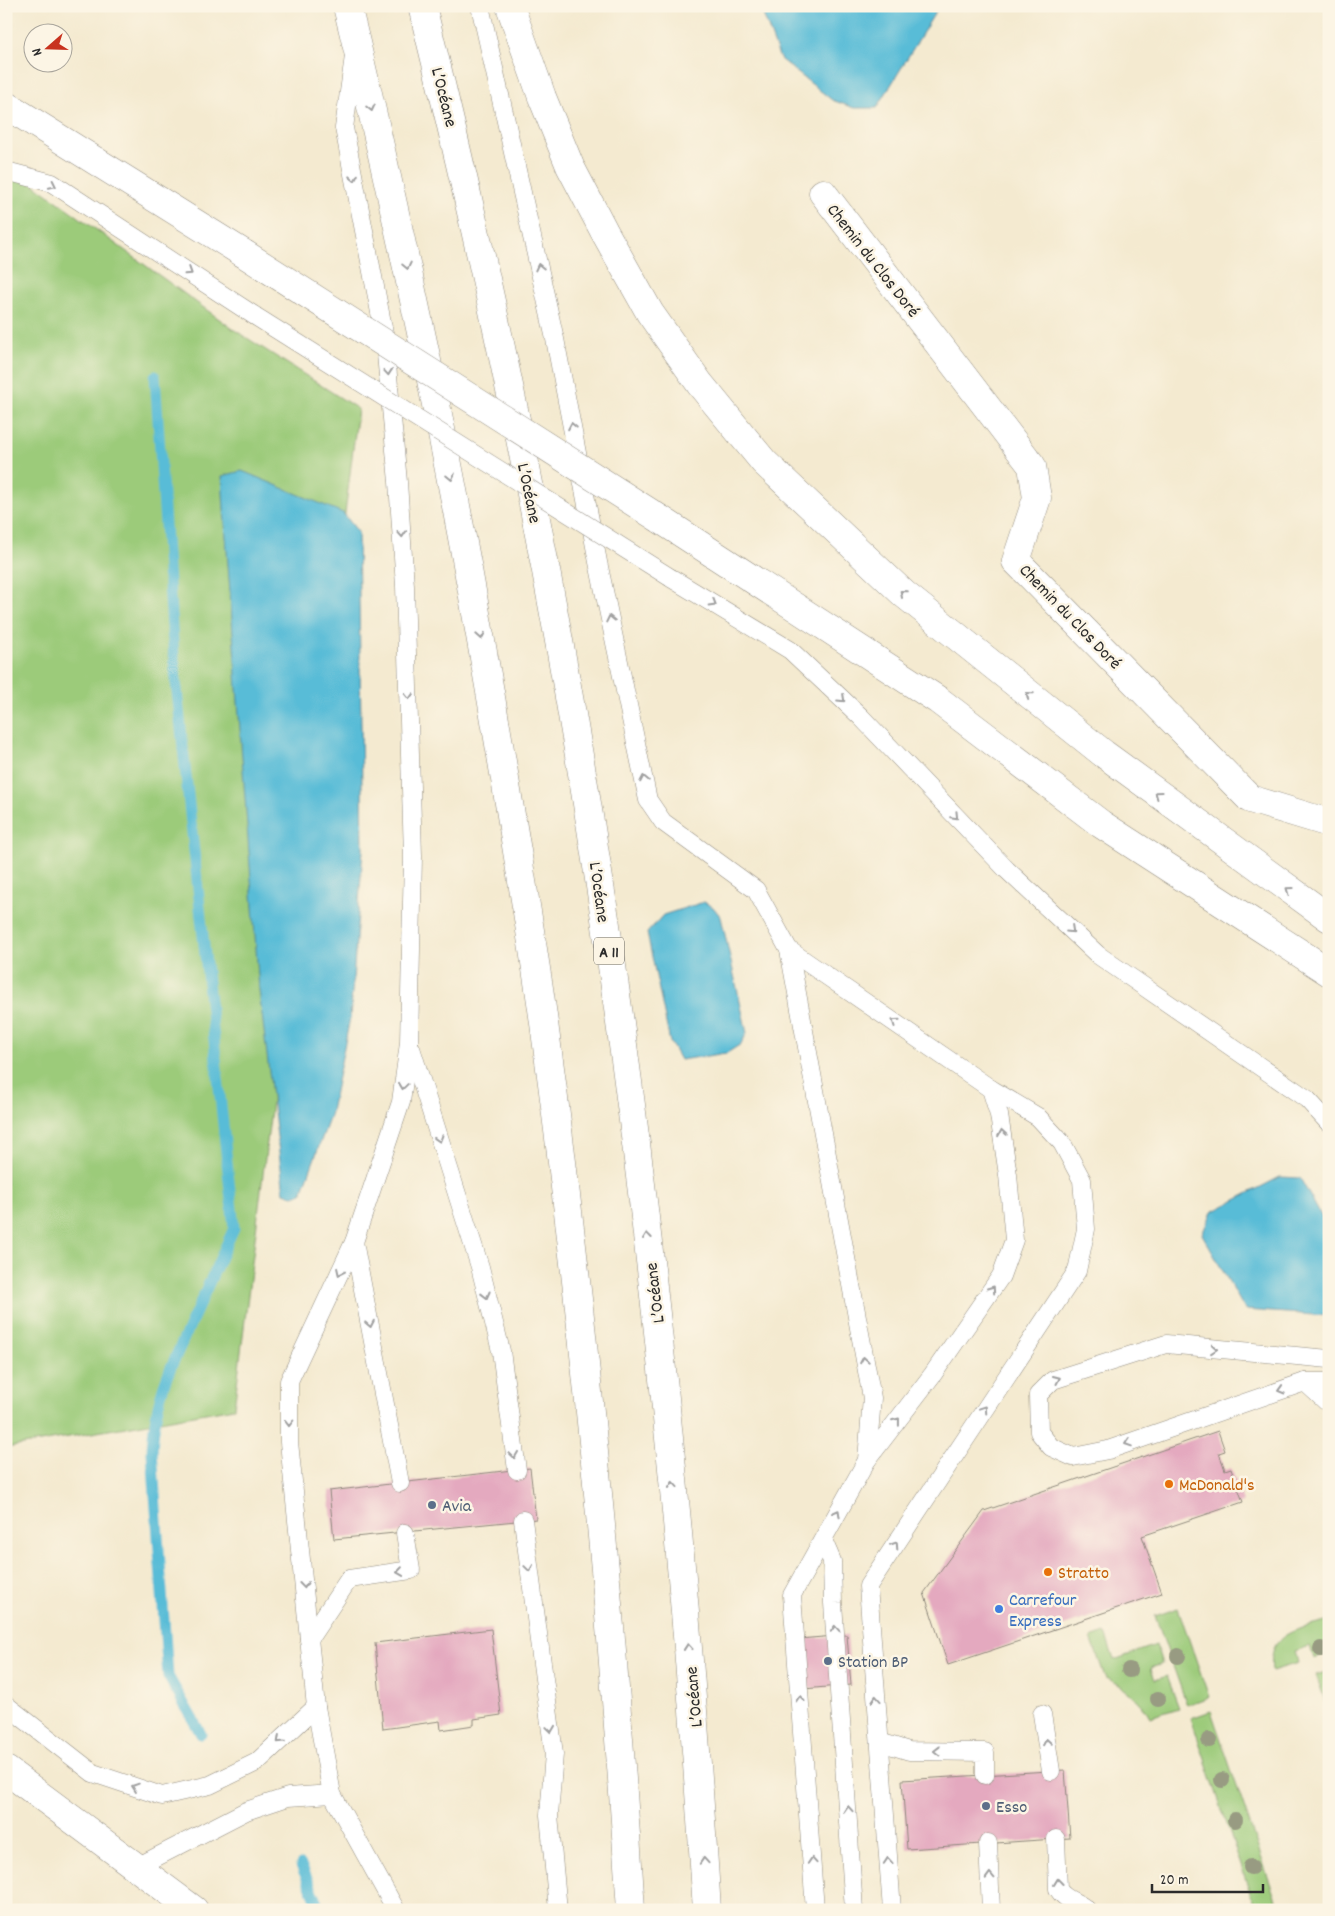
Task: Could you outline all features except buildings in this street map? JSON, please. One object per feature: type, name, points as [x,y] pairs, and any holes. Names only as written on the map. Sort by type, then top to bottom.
[{"type":"main road","points":[[347,6],[394,208],[454,490],[486,664],[543,1021],[578,1298],[619,1725],[631,1910]]},
{"type":"main road","name":"L’Océane","points":[[422,6],[452,129],[500,344],[553,605],[590,823],[622,1041],[662,1359],[696,1729],[707,1910]]},
{"type":"main road","points":[[510,6],[542,97],[570,166],[604,231],[650,313],[700,384],[764,462],[904,594],[1104,754],[1329,918]]},
{"type":"main road","points":[[6,105],[243,253],[660,519],[938,700],[1101,824],[1329,972]]},
{"type":"main road","name":"Chemin du Clos Doré","points":[[823,194],[1032,466],[1037,498],[1016,561],[1250,799],[1329,823]]},
{"type":"main road","points":[[6,1770],[194,1910]]},
{"type":"lane","points":[[480,6],[555,339],[598,562],[648,800],[663,822],[756,890],[789,950],[872,1398],[867,1460]]},
{"type":"lane","points":[[356,43],[344,128],[384,333],[398,482],[405,586],[413,856],[409,1043],[401,1102],[354,1242],[289,1381],[289,1442],[316,1707],[332,1794],[396,1910]]},
{"type":"lane","points":[[6,171],[52,183],[255,316],[671,578],[790,650],[861,718],[1007,870],[1098,955],[1307,1099],[1329,1123]]},
{"type":"lane","points":[[789,950],[991,1089],[1038,1117],[1062,1143],[1082,1180],[1086,1229],[1077,1271],[868,1586],[892,1910]]},
{"type":"lane","points":[[409,1043],[480,1267],[501,1351],[516,1470]]},
{"type":"lane","points":[[815,1910],[792,1595],[867,1460],[933,1374],[1001,1276],[1014,1240],[1008,1175],[999,1115],[991,1089]]},
{"type":"lane","points":[[354,1242],[400,1483]]},
{"type":"lane","points":[[1329,1359],[1166,1344],[1053,1380],[1038,1395],[1039,1432],[1051,1447],[1073,1457],[1108,1450],[1305,1382],[1329,1382]]},
{"type":"lane","points":[[1305,1382],[1329,1404]]},
{"type":"lane","points":[[523,1520],[554,1754],[549,1815],[558,1910]]},
{"type":"lane","points":[[309,1639],[349,1579],[411,1570],[406,1533]]},
{"type":"lane","points":[[823,1540],[832,1561],[833,1603],[854,1910]]},
{"type":"lane","points":[[6,1705],[93,1773],[162,1796],[210,1785],[257,1762],[316,1707]]},
{"type":"lane","points":[[1042,1714],[1051,1771]]},
{"type":"lane","points":[[880,1742],[909,1751],[986,1752],[985,1775]]},
{"type":"lane","points":[[137,1867],[246,1811],[288,1797],[332,1794]]},
{"type":"lane","points":[[1056,1839],[1058,1890],[1062,1896],[1082,1905],[1087,1910]]},
{"type":"lane","points":[[988,1843],[991,1910]]},
{"type":"green space","points":[[6,164],[233,329],[358,409],[234,1408],[6,1448]]},
{"type":"green space","points":[[1178,1608],[1209,1697],[1187,1705],[1155,1616]]},
{"type":"green space","points":[[1329,1621],[1329,1654],[1314,1659],[1310,1646],[1295,1651],[1298,1663],[1272,1671],[1274,1648],[1280,1640],[1296,1630]]},
{"type":"green space","points":[[1105,1633],[1114,1660],[1156,1645],[1162,1664],[1151,1668],[1155,1680],[1167,1676],[1179,1708],[1150,1717],[1131,1694],[1105,1677],[1091,1638]]},
{"type":"green space","points":[[1329,1671],[1329,1712],[1316,1675]]},
{"type":"green space","points":[[1211,1711],[1279,1909],[1256,1910],[1191,1718]]},
{"type":"water","points":[[760,6],[939,6],[877,108],[854,108],[832,100],[780,59]]},
{"type":"water","points":[[242,471],[343,513],[358,532],[363,850],[350,1018],[330,1116],[302,1193],[293,1196],[284,1193],[259,990],[224,510],[222,476]]},
{"type":"water","points":[[704,902],[713,907],[721,917],[747,1033],[741,1044],[727,1053],[680,1060],[670,1042],[647,933],[663,915]]},
{"type":"water","points":[[1280,1177],[1300,1178],[1329,1230],[1329,1316],[1245,1310],[1202,1234],[1212,1212]]},
{"type":"waterway","points":[[155,376],[175,672],[234,1228],[167,1377],[157,1409],[152,1452],[168,1676],[201,1734]]},
{"type":"waterway","points":[[301,1865],[321,1910]]},
{"type":"place","name":"McDonald's","points":[[1169,1484]]},
{"type":"place","name":"Avia","points":[[432,1505]]},
{"type":"place","name":"Stratto","points":[[1048,1572]]},
{"type":"place","name":"Carrefour Express","points":[[999,1609]]},
{"type":"place","name":"Station BP","points":[[828,1661]]},
{"type":"place","name":"Esso","points":[[986,1806]]}]
